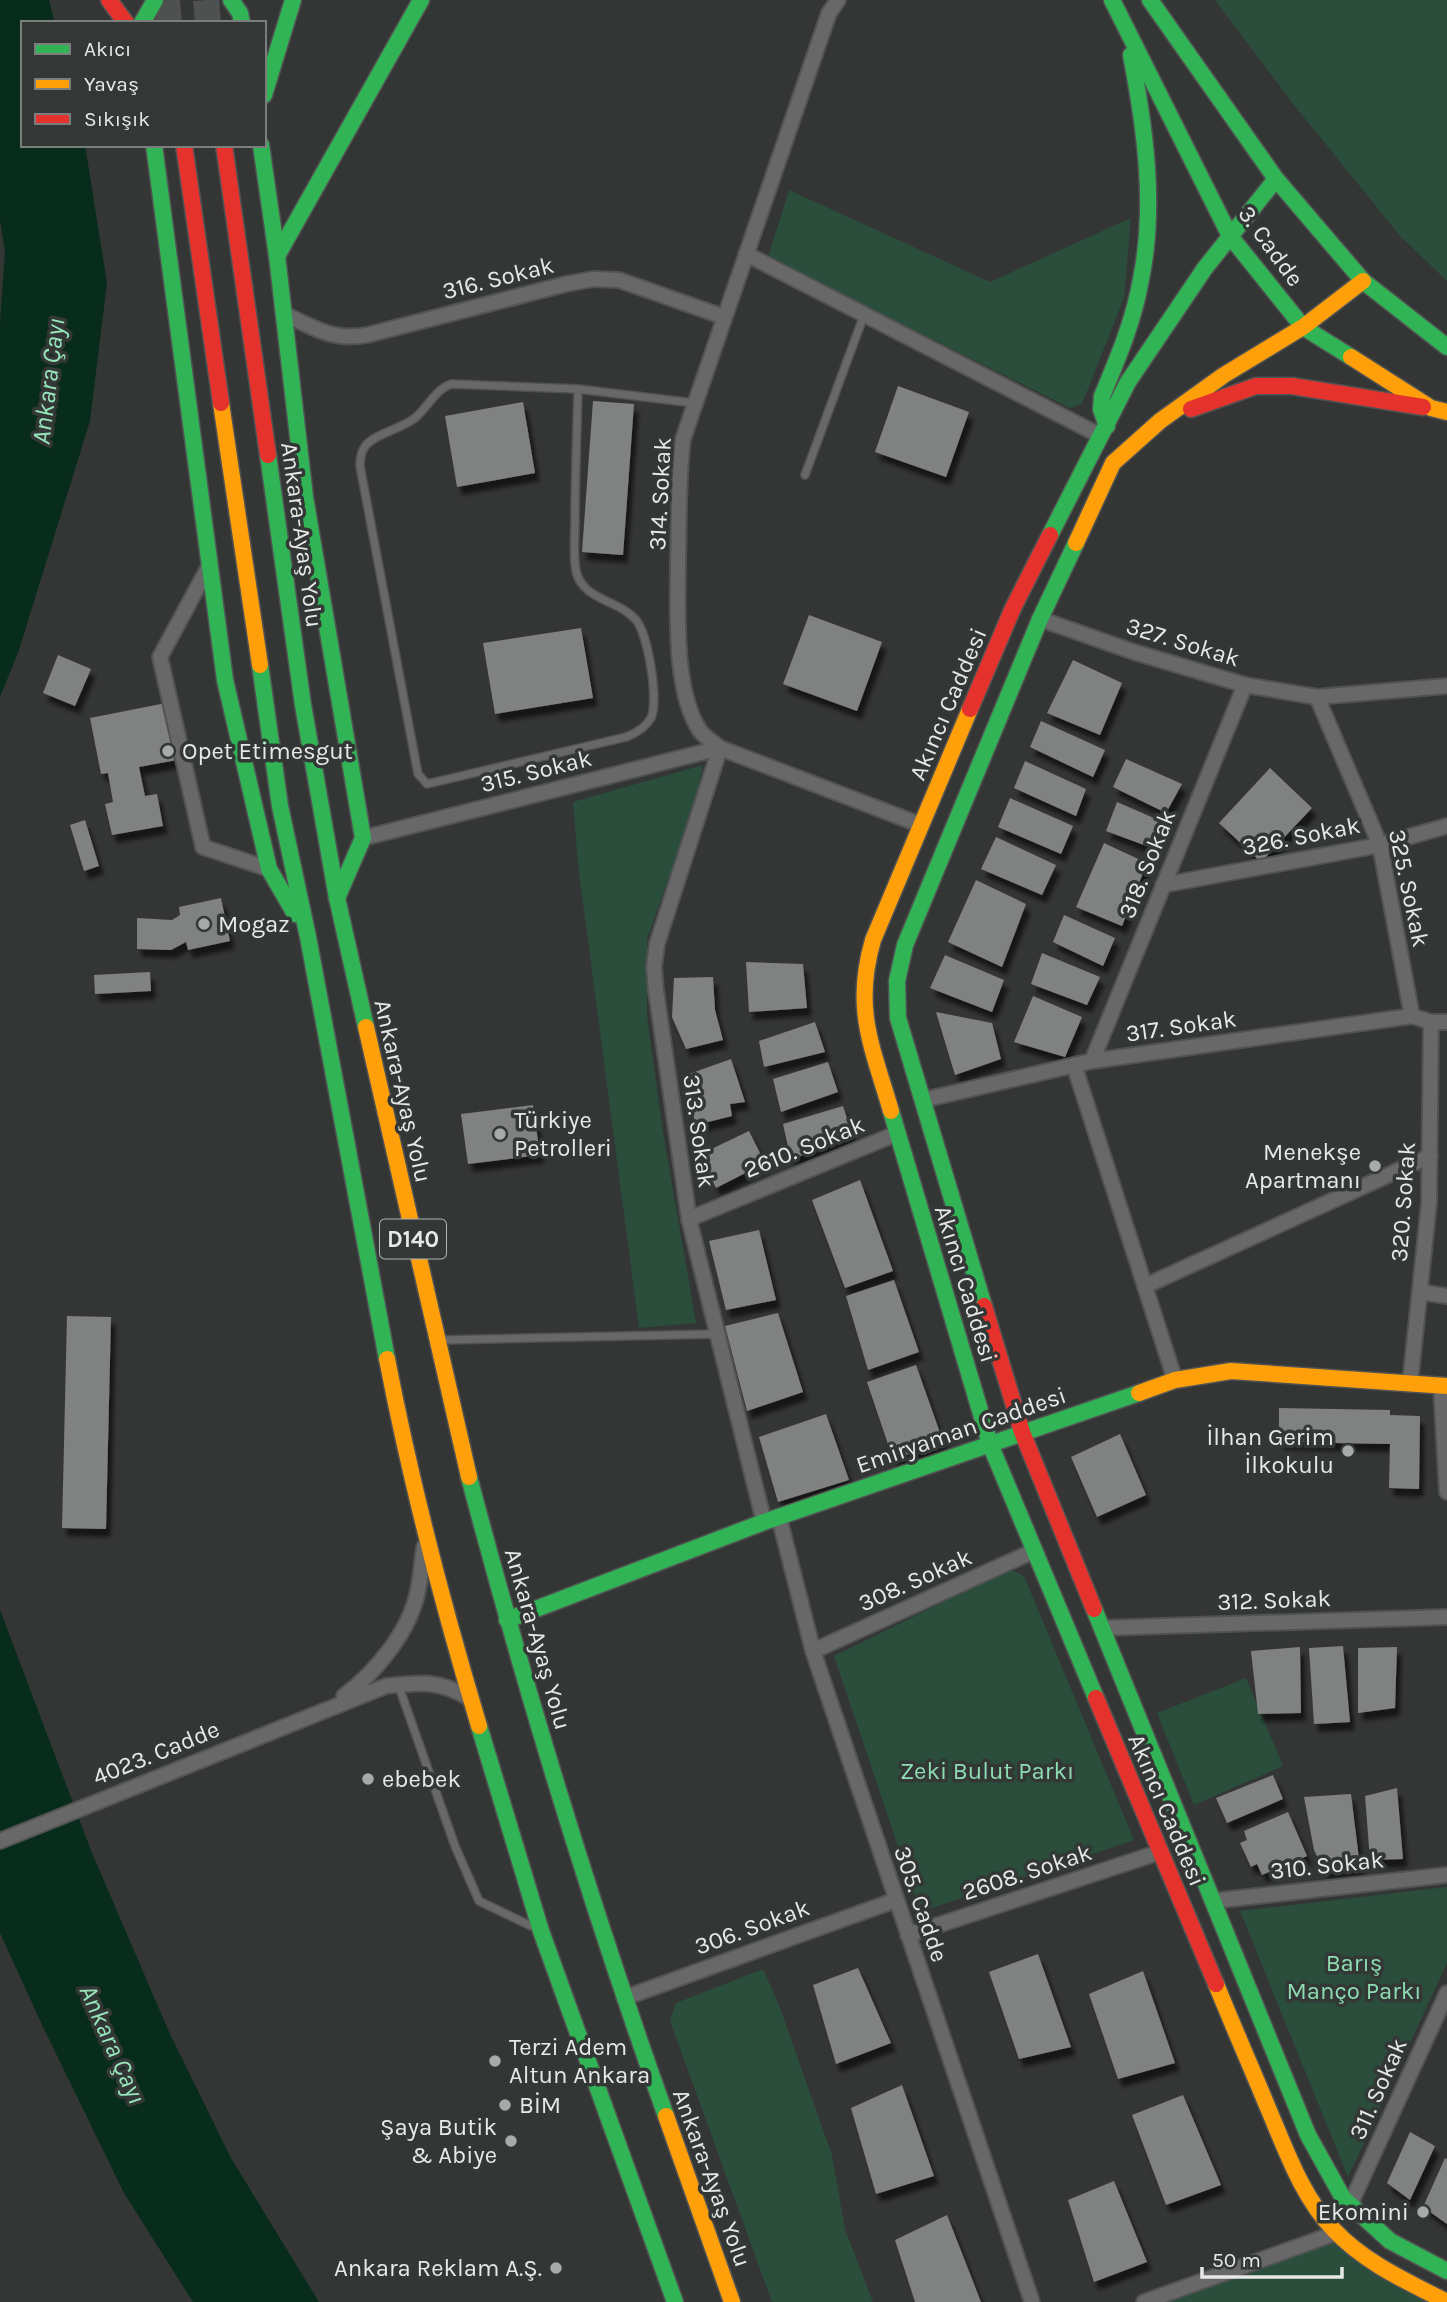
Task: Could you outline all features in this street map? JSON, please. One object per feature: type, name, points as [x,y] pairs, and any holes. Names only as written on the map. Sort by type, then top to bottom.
[{"type":"main road","points":[[109,0],[125,21]]},
{"type":"main road","points":[[138,0],[141,21]]},
{"type":"main road","points":[[142,21],[155,0]]},
{"type":"main road","points":[[266,88],[293,0]]},
{"type":"main road","points":[[277,256],[421,0]]},
{"type":"main road","name":"3. Cadde","points":[[1112,0],[1230,236],[1303,327],[1439,410]]},
{"type":"main road","name":"3. Cadde","points":[[1150,0],[1276,179],[1363,281],[1447,347]]},
{"type":"main road","points":[[1104,431],[1102,396],[1135,307],[1145,253],[1147,147],[1142,104],[1123,22]]},
{"type":"main road","points":[[154,147],[225,680],[269,869],[308,937]]},
{"type":"main road","name":"D140","points":[[184,147],[280,806],[308,937],[400,1426],[472,1700],[541,1931],[675,2302]]},
{"type":"main road","name":"Ankara-Ayaş Yolu","points":[[224,147],[303,705],[337,898],[458,1437],[507,1620],[624,1998],[732,2302]]},
{"type":"main road","points":[[261,147],[305,497],[363,838],[337,898]]},
{"type":"main road","name":"Akıncı Caddesi","points":[[1276,179],[1205,268],[1128,382],[1013,608],[873,940],[863,982],[865,1024],[990,1444],[1285,2149],[1304,2188],[1322,2217],[1336,2233],[1367,2258],[1402,2280],[1447,2302]]},
{"type":"main road","name":"Akıncı Caddesi","points":[[1363,281],[1303,327],[1224,375],[1160,421],[1113,463],[1040,619],[900,962],[895,998],[898,1018],[1022,1433],[1308,2135],[1343,2198],[1350,2205],[1390,2241],[1447,2270]]},
{"type":"main road","points":[[1160,421],[1222,396],[1256,386],[1292,386],[1439,410]]},
{"type":"main road","points":[[1013,608],[1040,619]]},
{"type":"main road","name":"Emiryaman Caddesi","points":[[507,1620],[771,1519],[1175,1380],[1231,1371],[1444,1386]]},
{"type":"main road","points":[[1160,1852],[1188,1841]]},
{"type":"street","name":"314. Sokak","points":[[838,0],[829,13],[683,439],[679,473],[678,638],[682,677],[690,705],[701,732],[720,748],[921,825]]},
{"type":"street","points":[[746,254],[1104,431]]},
{"type":"street","name":"316. Sokak","points":[[284,314],[327,334],[346,339],[593,279],[619,280],[724,317]]},
{"type":"street","points":[[208,567],[160,657],[203,847],[269,869]]},
{"type":"street","name":"327. Sokak","points":[[1040,619],[1134,652],[1244,685],[1317,697],[1447,686]]},
{"type":"street","name":"318. Sokak","points":[[1092,1061],[1244,685]]},
{"type":"street","name":"325. Sokak","points":[[1317,697],[1380,845],[1412,1016]]},
{"type":"street","name":"315. Sokak","points":[[363,838],[720,748]]},
{"type":"street","name":"313. Sokak","points":[[720,748],[657,944],[654,967],[689,1219],[717,1334],[771,1519]]},
{"type":"street","name":"326. Sokak","points":[[1163,886],[1380,845],[1447,826]]},
{"type":"street","name":"317. Sokak","points":[[923,1100],[1092,1061],[1412,1016],[1432,1022],[1447,1021]]},
{"type":"street","name":"320. Sokak","points":[[1410,1384],[1429,1203],[1432,1022]]},
{"type":"street","points":[[1074,1065],[1175,1380]]},
{"type":"street","name":"2610. Sokak","points":[[689,1219],[898,1133]]},
{"type":"street","points":[[1145,1286],[1430,1156]]},
{"type":"street","points":[[1420,1292],[1447,1296]]},
{"type":"street","points":[[1444,1386],[1447,1492]]},
{"type":"street","name":"305. Cadde","points":[[771,1519],[1032,2302]]},
{"type":"street","name":"4023. Cadde","points":[[329,1707],[360,1684],[389,1650],[407,1621],[418,1592],[426,1532]]},
{"type":"street","name":"308. Sokak","points":[[813,1651],[1034,1551]]},
{"type":"street","name":"312. Sokak","points":[[1102,1628],[1447,1617]]},
{"type":"street","name":"4023. Cadde","points":[[0,1841],[386,1686],[435,1683],[452,1688],[472,1700]]},
{"type":"street","name":"2608. Sokak","points":[[908,1935],[1160,1852]]},
{"type":"street","name":"310. Sokak","points":[[1212,1901],[1447,1875]]},
{"type":"street","name":"306. Sokak","points":[[624,1998],[896,1900]]},
{"type":"street","name":"311. Sokak","points":[[1350,2205],[1447,1993]]},
{"type":"street","points":[[1144,2302],[1336,2233]]},
{"type":"lane","points":[[806,475],[864,314]]},
{"type":"lane","points":[[578,389],[576,569],[587,590],[625,609],[639,624],[645,641],[654,710],[641,730],[626,737],[427,784],[418,775],[360,466],[362,451],[372,439],[404,426],[415,418],[439,390],[451,384],[578,389],[694,403]]},
{"type":"lane","points":[[436,1340],[717,1334]]},
{"type":"lane","points":[[398,1685],[455,1846],[479,1901],[541,1931]]},
{"type":"green space","points":[[1215,0],[1447,0],[1447,281],[1401,237],[1294,105]]},
{"type":"green space","points":[[789,190],[990,282],[1131,218],[1124,298],[1082,404],[1070,408],[768,257]]},
{"type":"green space","points":[[703,765],[693,810],[647,939],[647,1016],[662,1126],[696,1323],[639,1328],[578,865],[573,802]]},
{"type":"green space","name":"Zeki Bulut Parkı","points":[[1010,1569],[1024,1576],[1134,1840],[920,1912],[834,1656]]},
{"type":"green space","points":[[1246,1678],[1283,1766],[1194,1805],[1157,1713]]},
{"type":"green space","name":"Barış Manço Parkı","points":[[1447,1887],[1447,1963],[1348,2177],[1240,1911]]},
{"type":"green space","points":[[763,1969],[779,2005],[832,2155],[845,2229],[873,2302],[772,2302],[670,2021],[676,2003]]},
{"type":"green space","points":[[1336,2233],[1447,2302],[1145,2302]]},
{"type":"water","name":"Ankara Çayı","points":[[0,0],[49,0],[54,21],[21,21],[21,147],[85,147],[107,283],[90,421],[18,653],[0,697],[0,322],[5,252],[0,220]]},
{"type":"water","name":"Ankara Çayı","points":[[0,1610],[92,1853],[170,2034],[231,2158],[319,2302],[193,2302],[124,2193],[44,2029],[0,1933]]},
{"type":"building","points":[[898,386],[969,412],[946,477],[875,452]]},
{"type":"building","points":[[593,401],[634,404],[623,555],[582,552]]},
{"type":"building","points":[[523,402],[535,473],[457,487],[445,416]]},
{"type":"building","points":[[809,615],[882,642],[857,711],[783,684]]},
{"type":"building","points":[[581,628],[593,698],[495,714],[483,643]]},
{"type":"building","points":[[58,655],[91,669],[75,706],[43,693]]},
{"type":"building","points":[[1073,660],[1122,683],[1100,735],[1047,713]]},
{"type":"building","points":[[166,703],[177,760],[139,767],[145,796],[157,794],[163,826],[112,835],[105,804],[113,802],[108,773],[101,774],[90,718]]},
{"type":"building","points":[[1041,721],[1105,750],[1093,777],[1030,747]]},
{"type":"building","points":[[1126,759],[1182,784],[1166,813],[1113,787]]},
{"type":"building","points":[[1025,761],[1086,789],[1076,816],[1014,788]]},
{"type":"building","points":[[1270,768],[1312,808],[1261,862],[1219,823]]},
{"type":"building","points":[[1010,798],[1073,826],[1061,854],[998,827]]},
{"type":"building","points":[[1117,802],[1163,822],[1152,848],[1106,831]]},
{"type":"building","points":[[85,820],[99,866],[84,871],[70,825]]},
{"type":"building","points":[[996,837],[1056,865],[1042,895],[981,869]]},
{"type":"building","points":[[1104,843],[1147,863],[1122,926],[1076,907]]},
{"type":"building","points":[[976,880],[1026,904],[1002,967],[948,942]]},
{"type":"building","points":[[221,898],[230,941],[188,950],[186,942],[171,950],[137,949],[137,918],[172,920],[180,915],[179,907]]},
{"type":"building","points":[[1064,915],[1115,938],[1103,966],[1053,942]]},
{"type":"building","points":[[1042,953],[1100,977],[1087,1005],[1031,984]]},
{"type":"building","points":[[945,955],[1004,980],[992,1012],[930,988]]},
{"type":"building","points":[[746,962],[803,964],[807,1008],[749,1012]]},
{"type":"building","points":[[150,972],[151,991],[95,994],[94,975]]},
{"type":"building","points":[[713,977],[715,1010],[723,1040],[686,1049],[672,1017],[674,978]]},
{"type":"building","points":[[1033,996],[1082,1017],[1065,1057],[1014,1042]]},
{"type":"building","points":[[936,1012],[992,1023],[1001,1059],[955,1075]]},
{"type":"building","points":[[815,1022],[825,1052],[764,1067],[759,1041]]},
{"type":"building","points":[[731,1059],[745,1102],[730,1104],[732,1116],[696,1125],[688,1098],[689,1074]]},
{"type":"building","points":[[828,1062],[838,1092],[781,1112],[773,1079]]},
{"type":"building","points":[[533,1105],[540,1155],[468,1164],[461,1114]]},
{"type":"building","points":[[843,1106],[852,1134],[791,1160],[783,1124]]},
{"type":"building","points":[[749,1131],[765,1163],[716,1188],[699,1155]]},
{"type":"building","points":[[860,1180],[893,1271],[845,1288],[812,1200]]},
{"type":"building","points":[[759,1230],[776,1300],[726,1310],[709,1241]]},
{"type":"building","points":[[894,1280],[919,1352],[868,1370],[846,1296]]},
{"type":"building","points":[[778,1313],[803,1392],[747,1411],[725,1326]]},
{"type":"building","points":[[67,1316],[111,1317],[106,1529],[62,1528]]},
{"type":"building","points":[[916,1365],[944,1444],[893,1459],[867,1382]]},
{"type":"building","points":[[1279,1408],[1390,1410],[1390,1415],[1420,1416],[1419,1489],[1389,1488],[1390,1444],[1279,1442]]},
{"type":"building","points":[[826,1414],[849,1480],[778,1502],[759,1437]]},
{"type":"building","points":[[1120,1434],[1146,1495],[1097,1517],[1071,1457]]},
{"type":"building","points":[[1343,1646],[1350,1722],[1314,1724],[1309,1648]]},
{"type":"building","points":[[1300,1647],[1301,1713],[1258,1714],[1251,1651]]},
{"type":"building","points":[[1397,1647],[1395,1708],[1358,1713],[1358,1648]]},
{"type":"building","points":[[1273,1775],[1283,1799],[1227,1823],[1216,1798]]},
{"type":"building","points":[[1397,1788],[1403,1859],[1370,1860],[1365,1796]]},
{"type":"building","points":[[1351,1794],[1360,1867],[1324,1871],[1314,1850],[1304,1797]]},
{"type":"building","points":[[1288,1812],[1307,1856],[1262,1875],[1257,1864],[1251,1867],[1240,1843],[1247,1840],[1244,1831]]},
{"type":"building","points":[[1038,1954],[1071,2047],[1019,2059],[989,1972]]},
{"type":"building","points":[[858,1968],[891,2043],[836,2064],[813,1985]]},
{"type":"building","points":[[1143,1971],[1175,2063],[1118,2079],[1089,1994]]},
{"type":"building","points":[[902,2085],[934,2176],[876,2194],[851,2108]]},
{"type":"building","points":[[1183,2095],[1221,2185],[1166,2205],[1132,2115]]},
{"type":"building","points":[[1410,2132],[1435,2146],[1410,2200],[1387,2183]]},
{"type":"building","points":[[1445,2158],[1447,2159],[1447,2224],[1423,2207]]},
{"type":"building","points":[[1114,2181],[1147,2262],[1094,2282],[1068,2200]]},
{"type":"building","points":[[947,2215],[981,2302],[915,2302],[895,2240]]},
{"type":"tunnel","points":[[167,0],[169,21]]},
{"type":"tunnel","points":[[206,0],[208,21]]},
{"type":"traffic: fast","points":[[143,21],[155,0]]},
{"type":"traffic: fast","points":[[231,0],[240,13],[242,21]]},
{"type":"traffic: fast","points":[[266,88],[293,0]]},
{"type":"traffic: fast","points":[[277,256],[421,0]]},
{"type":"traffic: fast","points":[[1112,0],[1230,236],[1303,327],[1351,357]]},
{"type":"traffic: fast","points":[[1150,0],[1276,179],[1363,281],[1447,347]]},
{"type":"traffic: fast","points":[[1107,426],[1101,409],[1102,396],[1134,309],[1148,223],[1147,167],[1141,110],[1131,55]]},
{"type":"traffic: fast","points":[[154,147],[225,680],[269,869],[295,914]]},
{"type":"traffic: fast","points":[[261,147],[305,497],[363,838],[337,898]]},
{"type":"traffic: fast","points":[[1050,535],[1128,382],[1205,268],[1276,179]]},
{"type":"traffic: fast","points":[[268,455],[303,705],[337,898],[366,1027]]},
{"type":"traffic: fast","points":[[984,1306],[898,1018],[897,981],[905,945],[1040,619],[1076,543]]},
{"type":"traffic: fast","points":[[260,665],[280,806],[308,937],[387,1359]]},
{"type":"traffic: fast","points":[[891,1111],[990,1444],[1096,1698]]},
{"type":"traffic: fast","points":[[507,1620],[764,1522],[1139,1393]]},
{"type":"traffic: fast","points":[[469,1477],[561,1798],[666,2116]]},
{"type":"traffic: fast","points":[[1094,1609],[1308,2135],[1343,2198],[1390,2241],[1447,2271]]},
{"type":"traffic: fast","points":[[479,1726],[541,1931],[675,2302]]},
{"type":"traffic: slow","points":[[1076,543],[1113,463],[1160,421],[1224,375],[1303,327],[1363,281]]},
{"type":"traffic: slow","points":[[1351,357],[1431,408],[1447,412]]},
{"type":"traffic: slow","points":[[221,403],[260,665]]},
{"type":"traffic: slow","points":[[891,1111],[867,1027],[867,964],[873,940],[970,709]]},
{"type":"traffic: slow","points":[[366,1027],[469,1477]]},
{"type":"traffic: slow","points":[[387,1359],[428,1544],[479,1726]]},
{"type":"traffic: slow","points":[[1139,1393],[1175,1380],[1231,1371],[1447,1386]]},
{"type":"traffic: slow","points":[[1216,1984],[1288,2156],[1323,2217],[1346,2242],[1373,2262],[1447,2302]]},
{"type":"traffic: slow","points":[[666,2116],[732,2302]]},
{"type":"traffic: jam","points":[[109,0],[125,21]]},
{"type":"traffic: jam","points":[[184,147],[221,403]]},
{"type":"traffic: jam","points":[[224,147],[268,455]]},
{"type":"traffic: jam","points":[[1191,409],[1256,386],[1292,386],[1423,407]]},
{"type":"traffic: jam","points":[[970,709],[1013,608],[1050,535]]},
{"type":"traffic: jam","points":[[984,1306],[1022,1432],[1094,1609]]},
{"type":"traffic: jam","points":[[1096,1698],[1216,1984]]},
{"type":"place","name":"Opet Etimesgut","points":[[168,751]]},
{"type":"place","name":"Mogaz","points":[[204,924]]},
{"type":"place","name":"Türkiye Petrolleri","points":[[500,1134]]},
{"type":"place","name":"Menekşe Apartmanı","points":[[1375,1166]]},
{"type":"place","name":"İlhan Gerim İlkokulu","points":[[1348,1451]]},
{"type":"place","name":"ebebek","points":[[368,1779]]},
{"type":"place","name":"Terzi Adem Altun Ankara","points":[[495,2061]]},
{"type":"place","name":"BİM","points":[[505,2105]]},
{"type":"place","name":"Şaya Butik & Abiye","points":[[511,2141]]},
{"type":"place","name":"Ekomini","points":[[1423,2212]]},
{"type":"place","name":"Ankara Reklam A.Ş.","points":[[556,2268]]}]
